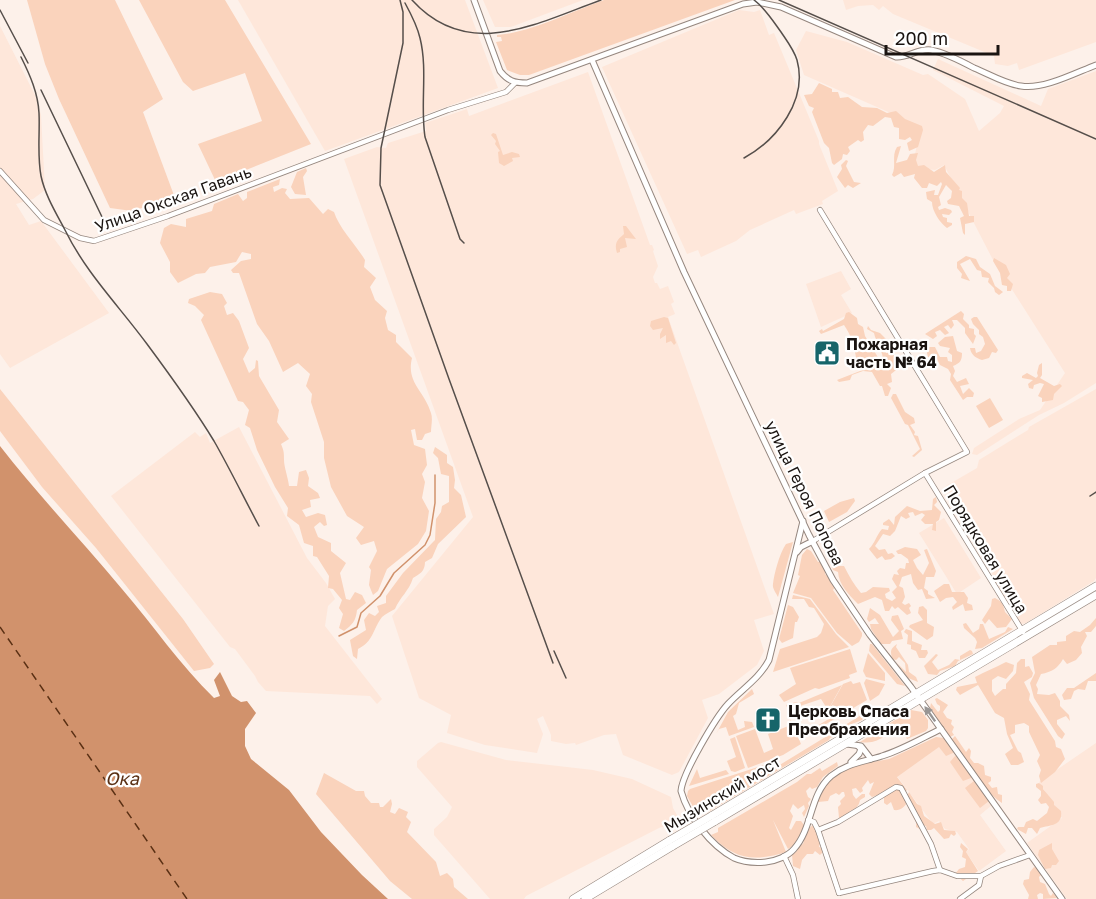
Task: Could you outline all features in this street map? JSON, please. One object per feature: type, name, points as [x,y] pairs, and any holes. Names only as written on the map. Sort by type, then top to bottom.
[{"type":"main road","points":[[1024,634],[1096,586]]},
{"type":"main road","points":[[918,697],[1024,634],[1096,595]]},
{"type":"main road","name":"Мызинский мост","points":[[713,819],[845,744],[918,697]]},
{"type":"main road","name":"Мызинский мост","points":[[573,899],[918,697]]},
{"type":"main road","name":"Мызинский мост","points":[[585,899],[672,843]]},
{"type":"street","points":[[474,0],[500,71],[507,80],[515,83],[527,83],[743,4],[757,2],[781,7],[896,57],[903,57],[920,50],[931,50],[1021,86],[1041,85],[1096,65]]},
{"type":"street","name":"улица Героя Попова","points":[[592,60],[684,272],[803,521],[843,596],[1062,899]]},
{"type":"street","name":"Улица Окская Гавань","points":[[0,171],[44,220],[80,238],[94,241],[168,216],[448,110],[506,92],[515,83]]},
{"type":"street","points":[[796,553],[801,547],[925,473],[966,452],[820,210]]},
{"type":"street","name":"Порядковая улица","points":[[925,473],[1024,634]]},
{"type":"street","points":[[803,521],[769,660],[754,681],[721,712],[688,770],[681,790],[687,806],[718,847],[735,858],[758,862],[770,861],[784,856],[796,847],[814,799],[826,781],[850,764],[859,754],[861,749],[857,744]]},
{"type":"street","points":[[850,764],[892,753],[941,729]]},
{"type":"street","points":[[845,744],[861,746],[871,759]]},
{"type":"street","points":[[818,830],[838,822],[896,787],[901,788],[932,844],[940,870]]},
{"type":"street","points":[[808,820],[814,822],[818,830],[839,893]]},
{"type":"street","points":[[834,899],[839,893],[940,870],[957,876],[981,876],[999,866],[1030,855]]},
{"type":"street","points":[[784,856],[793,875],[798,899]]},
{"type":"street","points":[[960,899],[979,885],[981,876]]},
{"type":"shaded area","points":[[27,0],[115,0],[163,99],[143,112],[175,198],[132,211],[110,208],[45,64]]},
{"type":"shaded area","points":[[139,0],[225,0],[311,144],[216,182],[198,144],[262,121],[245,73],[193,91],[183,82]]},
{"type":"shaded area","points":[[238,0],[465,0],[498,88],[325,151]]},
{"type":"shaded area","points":[[483,0],[583,0],[511,27],[495,27]]},
{"type":"shaded area","points":[[604,0],[735,0],[529,75],[520,75],[507,70],[496,42],[502,41],[501,37],[497,35],[537,26]]},
{"type":"shaded area","points":[[843,0],[1096,0],[1096,42],[1019,70],[1017,63],[1008,66],[995,64],[994,56],[893,14],[883,6],[879,10],[873,5],[846,10]]},
{"type":"shaded area","points":[[739,10],[754,12],[760,10],[769,35],[774,33],[838,191],[822,201],[823,204],[796,214],[794,210],[750,230],[736,241],[701,257],[698,250],[687,254],[602,67]]},
{"type":"shaded area","points":[[0,26],[36,97],[41,115],[45,190],[33,199],[16,204],[29,225],[41,221],[109,313],[10,368],[0,354]]},
{"type":"shaded area","points":[[806,31],[847,42],[923,75],[928,74],[965,99],[979,131],[1000,113],[1004,106],[933,70],[938,59],[1041,106],[1048,89],[1096,71],[1096,383],[1039,415],[977,455],[972,454],[974,448],[1019,419],[1040,410],[1065,373],[992,258],[944,165],[935,170],[918,168],[914,159],[919,135],[902,118],[804,75],[796,50]]},
{"type":"shaded area","points":[[588,72],[650,245],[654,250],[658,266],[653,277],[655,283],[660,289],[668,286],[674,302],[671,304],[675,314],[668,317],[774,614],[754,620],[764,651],[757,665],[719,694],[702,700],[708,718],[679,772],[672,775],[623,755],[616,734],[604,735],[576,745],[575,743],[551,741],[551,735],[543,716],[537,719],[543,734],[537,753],[485,745],[447,733],[451,715],[419,698],[392,616],[473,517],[344,159],[377,147],[386,148],[388,143],[426,131],[425,123],[467,109],[469,116]]},
{"type":"shaded area","points":[[819,83],[832,89],[832,92],[838,92],[840,98],[848,97],[862,107],[877,108],[887,113],[896,111],[905,119],[922,126],[918,147],[909,151],[907,143],[912,140],[910,137],[905,140],[899,139],[899,128],[894,127],[891,118],[885,117],[873,126],[868,125],[863,132],[864,140],[861,142],[858,140],[848,147],[850,151],[847,155],[843,154],[842,159],[834,165],[829,148],[824,143],[812,112],[814,108],[809,106],[804,95],[812,94]]},
{"type":"shaded area","points":[[496,134],[503,155],[512,152],[519,154],[520,157],[512,158],[513,161],[504,166],[499,163],[498,152],[500,151],[491,135]]},
{"type":"shaded area","points":[[901,146],[896,163],[907,160],[910,154],[918,153],[916,160],[918,166],[924,165],[934,172],[945,165],[946,172],[962,191],[962,198],[967,203],[969,216],[974,216],[974,222],[965,224],[965,235],[960,218],[964,216],[959,206],[948,204],[947,201],[951,198],[952,191],[946,185],[939,197],[941,205],[938,207],[939,210],[945,208],[952,212],[949,215],[942,214],[947,218],[947,222],[952,223],[947,228],[937,216],[932,202],[927,199],[926,192],[935,190],[934,195],[938,195],[941,182],[937,186],[929,183],[927,188],[922,188],[914,178],[915,174],[904,177],[901,173],[894,177],[892,175],[895,150]]},
{"type":"shaded area","points":[[846,160],[848,161],[846,166],[854,182],[861,183],[853,188],[848,185],[845,188],[837,177],[842,169],[841,165]]},
{"type":"shaded area","points":[[306,168],[307,171],[303,177],[306,195],[295,194],[291,187],[297,172]]},
{"type":"shaded area","points":[[280,179],[279,185],[273,187],[274,192],[282,188],[287,189],[285,193],[290,199],[309,198],[323,214],[328,209],[334,212],[365,260],[364,267],[376,278],[370,287],[375,300],[387,311],[385,318],[388,330],[396,335],[396,342],[412,358],[411,374],[432,415],[431,432],[425,434],[422,440],[417,440],[415,429],[411,430],[414,445],[425,449],[427,465],[422,474],[425,482],[422,498],[429,511],[426,531],[418,544],[387,569],[378,591],[373,595],[369,585],[371,570],[369,567],[377,551],[374,541],[361,545],[356,538],[364,527],[347,516],[331,487],[324,458],[324,442],[311,402],[312,394],[306,386],[310,374],[298,363],[283,372],[269,341],[257,324],[239,273],[233,273],[231,270],[241,261],[251,259],[251,254],[242,252],[236,262],[210,267],[205,273],[196,274],[178,283],[170,272],[170,262],[160,243],[164,228],[171,224],[186,227],[186,219],[212,211],[214,204],[238,194],[243,201],[247,198],[247,192]]},
{"type":"shaded area","points":[[623,226],[626,226],[636,239],[625,238],[627,247],[620,249],[617,253],[616,244],[624,234]]},
{"type":"shaded area","points":[[966,256],[976,259],[980,267],[990,274],[995,286],[1003,292],[999,295],[995,292],[988,282],[989,278],[982,277],[981,271],[977,270],[970,259],[960,264],[970,281],[961,278],[962,274],[957,268],[957,262]]},
{"type":"shaded area","points":[[994,258],[1006,265],[1010,274],[1007,278],[1013,284],[1011,291],[1007,291],[1007,286],[1002,285],[1000,273],[993,261]]},
{"type":"shaded area","points":[[841,271],[851,289],[841,295],[852,313],[821,327],[806,284]]},
{"type":"shaded area","points":[[210,292],[222,294],[227,303],[224,306],[227,315],[233,313],[239,321],[249,348],[243,359],[249,373],[255,368],[256,360],[258,361],[259,376],[279,410],[277,422],[289,439],[281,444],[289,486],[297,486],[299,472],[306,470],[309,478],[308,486],[318,493],[320,498],[310,500],[311,507],[302,510],[306,517],[318,513],[325,515],[327,525],[324,526],[320,522],[314,527],[318,537],[331,543],[331,551],[346,563],[340,573],[346,599],[350,600],[355,592],[362,595],[366,603],[357,610],[353,622],[344,631],[339,628],[343,614],[339,608],[342,600],[333,589],[328,588],[329,576],[317,557],[313,556],[313,546],[304,543],[299,525],[287,516],[288,508],[257,450],[250,428],[245,425],[249,410],[243,402],[238,401],[201,320],[204,315],[188,303],[189,299]]},
{"type":"shaded area","points":[[961,311],[969,328],[974,329],[976,336],[973,344],[965,333],[965,328],[957,320],[952,320],[954,325],[951,329],[948,325],[944,327],[949,333],[945,335],[940,330],[935,332],[937,336],[933,339],[925,334]]},
{"type":"shaded area","points":[[849,312],[863,327],[865,336],[879,359],[859,368],[852,342],[844,325],[821,334],[819,331],[844,319],[846,313]]},
{"type":"shaded area","points":[[977,317],[998,350],[996,353],[992,352],[989,358],[982,360],[971,353],[970,348],[975,348],[976,353],[981,351],[985,344],[979,330],[973,324],[971,319]]},
{"type":"shaded area","points":[[668,318],[676,343],[674,345],[671,341],[666,343],[666,335],[660,339],[663,328],[653,330],[650,326],[651,321]]},
{"type":"shaded area","points":[[868,326],[887,340],[884,348],[886,353],[892,353],[902,360],[900,367],[891,374],[892,382],[887,384],[891,388],[888,396],[885,396],[882,386],[872,372],[863,371],[852,375],[850,380],[839,382],[837,380],[883,362],[874,333],[867,329]]},
{"type":"shaded area","points":[[953,336],[957,351],[962,353],[962,358],[953,366],[955,371],[953,376],[957,382],[966,378],[969,384],[960,386],[963,394],[969,388],[974,393],[973,397],[963,400],[950,380],[951,374],[948,369],[940,365],[936,357],[928,357],[926,349],[935,347],[940,357],[947,357],[948,361],[952,362],[952,355],[948,352],[950,348],[940,346],[938,343],[945,337]]},
{"type":"shaded area","points":[[1042,363],[1040,378],[1054,386],[1060,384],[1062,386],[1054,394],[1053,400],[1042,402],[1042,398],[1038,396],[1044,384],[1034,385],[1033,389],[1029,388],[1028,384],[1033,380],[1022,378],[1022,376],[1027,373],[1036,378],[1039,365]]},
{"type":"shaded area","points":[[0,389],[183,619],[214,664],[210,668],[194,671],[96,548],[42,487],[0,431]]},
{"type":"shaded area","points":[[1096,389],[1096,578],[1021,624],[995,580],[986,554],[946,486],[977,468],[979,460],[1028,430],[1029,427]]},
{"type":"shaded area","points":[[893,394],[896,394],[905,412],[914,418],[915,423],[910,425],[915,432],[914,435],[918,436],[922,450],[914,457],[912,456],[920,449],[891,398]]},
{"type":"shaded area","points":[[990,398],[1003,420],[989,428],[976,406]]},
{"type":"shaded area","points":[[239,427],[307,558],[335,599],[328,606],[325,626],[382,699],[377,704],[370,696],[266,691],[235,649],[230,647],[111,496],[195,432],[200,437],[206,433],[210,443]]},
{"type":"shaded area","points":[[435,447],[447,455],[447,463],[453,467],[454,488],[461,495],[466,517],[438,544],[432,558],[425,562],[422,572],[413,578],[395,609],[382,617],[370,639],[358,649],[357,659],[353,656],[350,640],[366,630],[364,620],[369,613],[375,616],[379,612],[377,606],[386,603],[386,596],[403,573],[435,540],[436,519],[442,506],[449,502],[449,476],[441,474],[438,458],[433,453]]},
{"type":"shaded area","points":[[936,497],[937,502],[934,505],[941,512],[936,522],[936,531],[932,530],[933,524],[925,524],[921,520],[925,515],[922,513],[915,516],[913,512],[908,513],[910,517],[906,519],[901,516],[895,531],[890,536],[883,534],[875,546],[895,556],[885,560],[882,556],[877,559],[869,549],[882,529],[888,530],[889,526],[883,523],[889,519],[894,525],[895,517],[907,506],[920,511],[932,510],[933,499]]},
{"type":"shaded area","points":[[854,498],[855,501],[847,512],[829,522],[824,511],[840,502]]},
{"type":"shaded area","points":[[944,518],[981,578],[957,594],[919,533]]},
{"type":"shaded area","points":[[793,542],[778,597],[773,586],[776,570],[786,544]]},
{"type":"shaded area","points":[[905,547],[917,549],[921,555],[913,560],[923,575],[929,563],[924,550],[927,549],[936,571],[934,577],[926,577],[924,588],[935,598],[926,599],[922,589],[918,590],[913,583],[911,574],[902,577],[899,586],[903,588],[905,597],[902,603],[905,605],[909,603],[911,606],[909,608],[911,613],[907,615],[898,607],[895,609],[892,606],[889,611],[885,611],[882,600],[875,597],[858,604],[842,585],[838,572],[833,570],[831,562],[834,561],[838,566],[844,566],[861,593],[873,587],[889,588],[890,591],[885,594],[886,598],[892,601],[896,598],[892,592],[897,587],[892,579],[894,574],[899,575],[897,571],[900,568],[905,569],[906,563],[909,563],[908,559],[896,551]]},
{"type":"shaded area","points":[[807,549],[818,562],[821,561],[826,569],[825,574],[833,581],[835,587],[833,590],[862,633],[859,642],[852,646],[837,633],[811,598],[793,593],[800,576],[798,575],[802,555]]},
{"type":"shaded area","points":[[944,584],[949,584],[952,592],[964,592],[968,598],[967,603],[972,605],[973,610],[965,611],[963,604],[953,610],[952,607],[957,602],[953,597],[940,602],[934,591]]},
{"type":"shaded area","points":[[793,595],[810,599],[836,634],[849,647],[773,672],[780,649],[817,637],[824,624],[814,608],[809,607],[804,599],[792,599]]},
{"type":"shaded area","points":[[995,598],[1001,602],[1005,612],[1012,619],[1006,627],[997,628],[989,619],[985,624],[982,620],[991,606],[992,599]]},
{"type":"shaded area","points":[[788,605],[793,607],[799,617],[795,622],[793,638],[782,643],[779,639]]},
{"type":"shaded area","points":[[923,606],[927,610],[927,623],[934,627],[933,636],[927,640],[909,627],[923,620],[918,613],[919,607]]},
{"type":"shaded area","points":[[870,608],[880,615],[893,637],[899,631],[891,620],[892,616],[898,615],[904,629],[901,631],[903,639],[892,641],[890,644],[881,644],[870,624],[879,624],[875,618],[869,622],[867,619]]},
{"type":"shaded area","points":[[1096,618],[1096,626],[1091,632],[1085,632],[1087,636],[1081,647],[1082,653],[1076,660],[1067,664],[1063,659],[1054,669],[1041,674],[1036,685],[1037,694],[1055,693],[1060,706],[1069,715],[1070,721],[1066,716],[1057,720],[1057,724],[1065,734],[1062,739],[1034,698],[1030,683],[1035,673],[1032,657],[1050,645],[1066,641],[1066,636],[1074,631],[1080,632]]},
{"type":"shaded area","points":[[966,623],[973,633],[979,629],[980,624],[983,624],[989,639],[1005,632],[1008,627],[1013,629],[982,648],[975,649],[977,642],[964,628],[963,624]]},
{"type":"shaded area","points":[[906,629],[912,631],[912,641],[922,645],[921,650],[927,650],[925,658],[919,658],[916,651],[911,649],[911,645],[907,644],[908,635],[904,632]]},
{"type":"shaded area","points":[[870,644],[905,686],[897,684],[869,651]]},
{"type":"shaded area","points":[[897,644],[896,647],[908,665],[909,672],[916,677],[918,682],[908,678],[897,663],[906,672],[905,663],[899,657],[896,660],[892,659],[891,651]]},
{"type":"shaded area","points":[[850,649],[857,672],[849,675],[850,678],[819,689],[815,688],[784,702],[779,695],[796,684],[790,668]]},
{"type":"shaded area","points":[[970,650],[973,654],[958,661],[955,666],[940,671],[937,675],[928,674],[924,666],[936,654],[938,655],[932,662],[938,670],[955,659],[960,660],[960,656]]},
{"type":"shaded area","points":[[868,653],[885,673],[885,681],[866,677],[863,671]]},
{"type":"shaded area","points":[[1025,659],[1025,667],[1029,666],[1033,673],[1032,677],[1024,682],[1030,694],[1029,700],[1065,759],[1055,772],[1041,783],[1039,776],[1041,770],[1037,761],[1040,755],[1029,732],[1029,726],[1024,723],[1015,725],[1015,733],[1010,735],[1024,762],[1011,765],[1005,754],[1013,748],[1004,718],[995,713],[978,685],[960,695],[956,690],[957,687],[977,683],[975,677],[1006,662],[1014,665],[1013,671],[1006,679],[998,676],[992,680],[992,691],[995,696],[1006,689],[1006,684],[1016,673],[1017,663]]},
{"type":"shaded area","points":[[1096,673],[1096,681],[1088,681],[1085,690],[1078,689],[1074,691],[1071,699],[1064,700],[1062,695],[1067,688],[1074,688]]},
{"type":"shaded area","points":[[866,679],[885,684],[879,695],[870,701],[864,683]]},
{"type":"shaded area","points":[[851,681],[853,684],[860,682],[867,700],[802,738],[802,735],[832,717],[829,711],[835,708],[833,705],[830,707],[843,684]]},
{"type":"shaded area","points":[[842,685],[828,710],[821,699],[788,710],[786,705],[799,703]]},
{"type":"shaded area","points":[[752,689],[754,694],[739,703],[736,714],[733,716],[738,730],[745,727],[744,721],[752,722],[754,727],[729,736],[726,727],[719,729],[716,734],[728,712]]},
{"type":"shaded area","points":[[935,699],[948,705],[943,712],[947,718],[952,720],[951,724],[954,727],[952,732],[954,735],[950,737],[930,708],[931,703],[938,712],[940,710]]},
{"type":"shaded area","points":[[868,703],[878,711],[869,718],[864,717],[852,724],[852,727],[708,812],[704,809],[700,811],[699,817],[687,796],[690,789],[767,764],[778,766],[863,714],[859,708]]},
{"type":"shaded area","points":[[911,710],[922,712],[928,720],[926,731],[907,739],[902,730],[897,730],[874,742],[860,742]]},
{"type":"shaded area","points":[[790,718],[801,744],[783,755],[748,768],[736,736],[755,729],[764,753],[773,749],[768,734],[791,725]]},
{"type":"shaded area","points":[[955,736],[966,752],[969,748],[970,758],[974,763],[984,766],[985,775],[991,777],[988,783],[992,788],[997,787],[998,794],[1002,795],[1002,803],[976,774],[952,739]]},
{"type":"shaded area","points":[[735,737],[745,768],[735,772],[731,771],[727,761],[736,757],[730,739]]},
{"type":"shaded area","points":[[936,737],[944,738],[953,753],[946,756],[939,747],[897,777],[907,790],[903,794],[907,802],[904,807],[894,810],[891,802],[887,805],[884,803],[884,793],[872,797],[869,794],[874,782],[870,784],[868,780],[860,793],[856,788],[852,789],[856,799],[862,794],[865,794],[865,797],[860,800],[857,807],[850,811],[848,816],[842,819],[839,818],[838,807],[845,796],[844,792],[830,796],[828,801],[818,802],[816,799],[828,782],[841,770],[889,759]]},
{"type":"shaded area","points":[[944,738],[992,805],[980,815],[1006,851],[979,871],[966,852],[969,849],[957,832],[945,829],[939,821],[933,824],[894,772]]},
{"type":"shaded area","points":[[441,742],[506,760],[593,770],[632,779],[671,797],[673,808],[681,822],[670,828],[661,827],[524,899],[490,899],[434,835],[434,829],[447,817],[452,807],[417,767],[417,761]]},
{"type":"shaded area","points":[[1096,743],[1096,899],[1067,899],[1027,843],[1062,818],[1039,782]]},
{"type":"shaded area","points":[[955,756],[958,757],[971,778],[963,781],[950,762]]},
{"type":"shaded area","points":[[837,762],[838,766],[823,777],[817,787],[812,789],[810,787],[806,791],[811,799],[804,817],[802,813],[805,809],[804,805],[798,809],[793,804],[790,811],[793,816],[789,828],[791,830],[796,821],[801,821],[804,825],[797,842],[788,849],[773,820],[786,852],[764,857],[746,857],[728,850],[711,835],[718,832],[718,828],[807,774],[820,768],[822,771]]},
{"type":"shaded area","points":[[697,769],[700,778],[726,770],[729,774],[689,786]]},
{"type":"shaded area","points":[[324,773],[356,791],[364,791],[371,803],[379,803],[380,807],[391,799],[390,812],[395,814],[399,808],[408,812],[406,817],[411,822],[407,832],[436,862],[440,876],[447,873],[453,879],[454,887],[468,899],[412,899],[390,881],[316,794]]},
{"type":"shaded area","points":[[974,781],[989,801],[980,808],[965,788]]},
{"type":"shaded area","points":[[1039,783],[1061,811],[1060,820],[1040,828],[1037,834],[1032,828],[1028,828],[1026,834],[1017,829],[1018,827],[1024,827],[1026,822],[1033,819],[1037,821],[1047,813],[1049,807],[1038,800],[1041,791],[1036,784]]},
{"type":"shaded area","points":[[909,792],[921,806],[924,816],[935,824],[941,822],[944,830],[955,831],[956,834],[954,836],[951,834],[949,838],[944,839],[934,828],[927,830],[926,826],[922,825],[924,836],[916,827],[916,822],[909,809],[912,804],[907,796]]},
{"type":"shaded area","points":[[813,825],[818,827],[819,847],[824,851],[820,855],[815,851],[813,854],[807,854],[802,860],[800,869],[793,866],[792,855],[797,851],[798,846],[803,844],[807,830]]},
{"type":"shaded area","points":[[961,843],[968,849],[966,852],[978,871],[963,881],[955,874],[959,869],[965,867],[966,859],[962,857]]},
{"type":"shaded area","points":[[1052,843],[1052,849],[1059,861],[1051,868],[1045,869],[1038,855],[1039,850]]},
{"type":"shaded area","points":[[1034,867],[1041,875],[1040,882],[1045,884],[1051,896],[1053,893],[1057,898],[1043,899],[1043,894],[1040,893],[1037,895],[1038,899],[1028,899],[1029,895],[1023,884],[1024,880],[1029,879]]},
{"type":"water","name":"Ока","points":[[0,446],[122,589],[178,659],[214,698],[220,696],[214,680],[220,672],[232,696],[241,702],[247,701],[256,713],[245,729],[245,746],[251,759],[289,790],[321,832],[388,899],[0,899]]},
{"type":"waterway","points":[[339,636],[357,627],[361,613],[380,596],[394,573],[425,545],[430,535],[435,503],[435,475]]},
{"type":"ferry route","points":[[0,627],[187,899]]},
{"type":"railway","points":[[400,0],[403,12],[403,43],[381,148],[380,185],[553,663]]},
{"type":"railway","points":[[412,0],[434,19],[456,29],[480,33],[504,32],[528,26],[601,0]]},
{"type":"railway","points":[[744,158],[768,141],[787,117],[794,104],[799,75],[797,60],[790,46],[769,15],[754,0]]},
{"type":"railway","points":[[779,0],[1096,139]]},
{"type":"railway","points":[[405,3],[412,15],[422,50],[425,137],[460,239],[464,243]]},
{"type":"railway","points":[[0,10],[28,63]]},
{"type":"railway","points":[[21,57],[37,98],[41,176],[45,190],[73,246],[198,416],[214,441],[259,526]]},
{"type":"railway","points":[[41,90],[103,219]]},
{"type":"railway","points":[[1090,496],[1096,492]]},
{"type":"railway","points":[[554,651],[566,678]]},
{"type":"place","name":"Пожарная часть № 64","points":[[827,353]]},
{"type":"place","name":"Церковь Спаса Преображения","points":[[768,720]]}]
